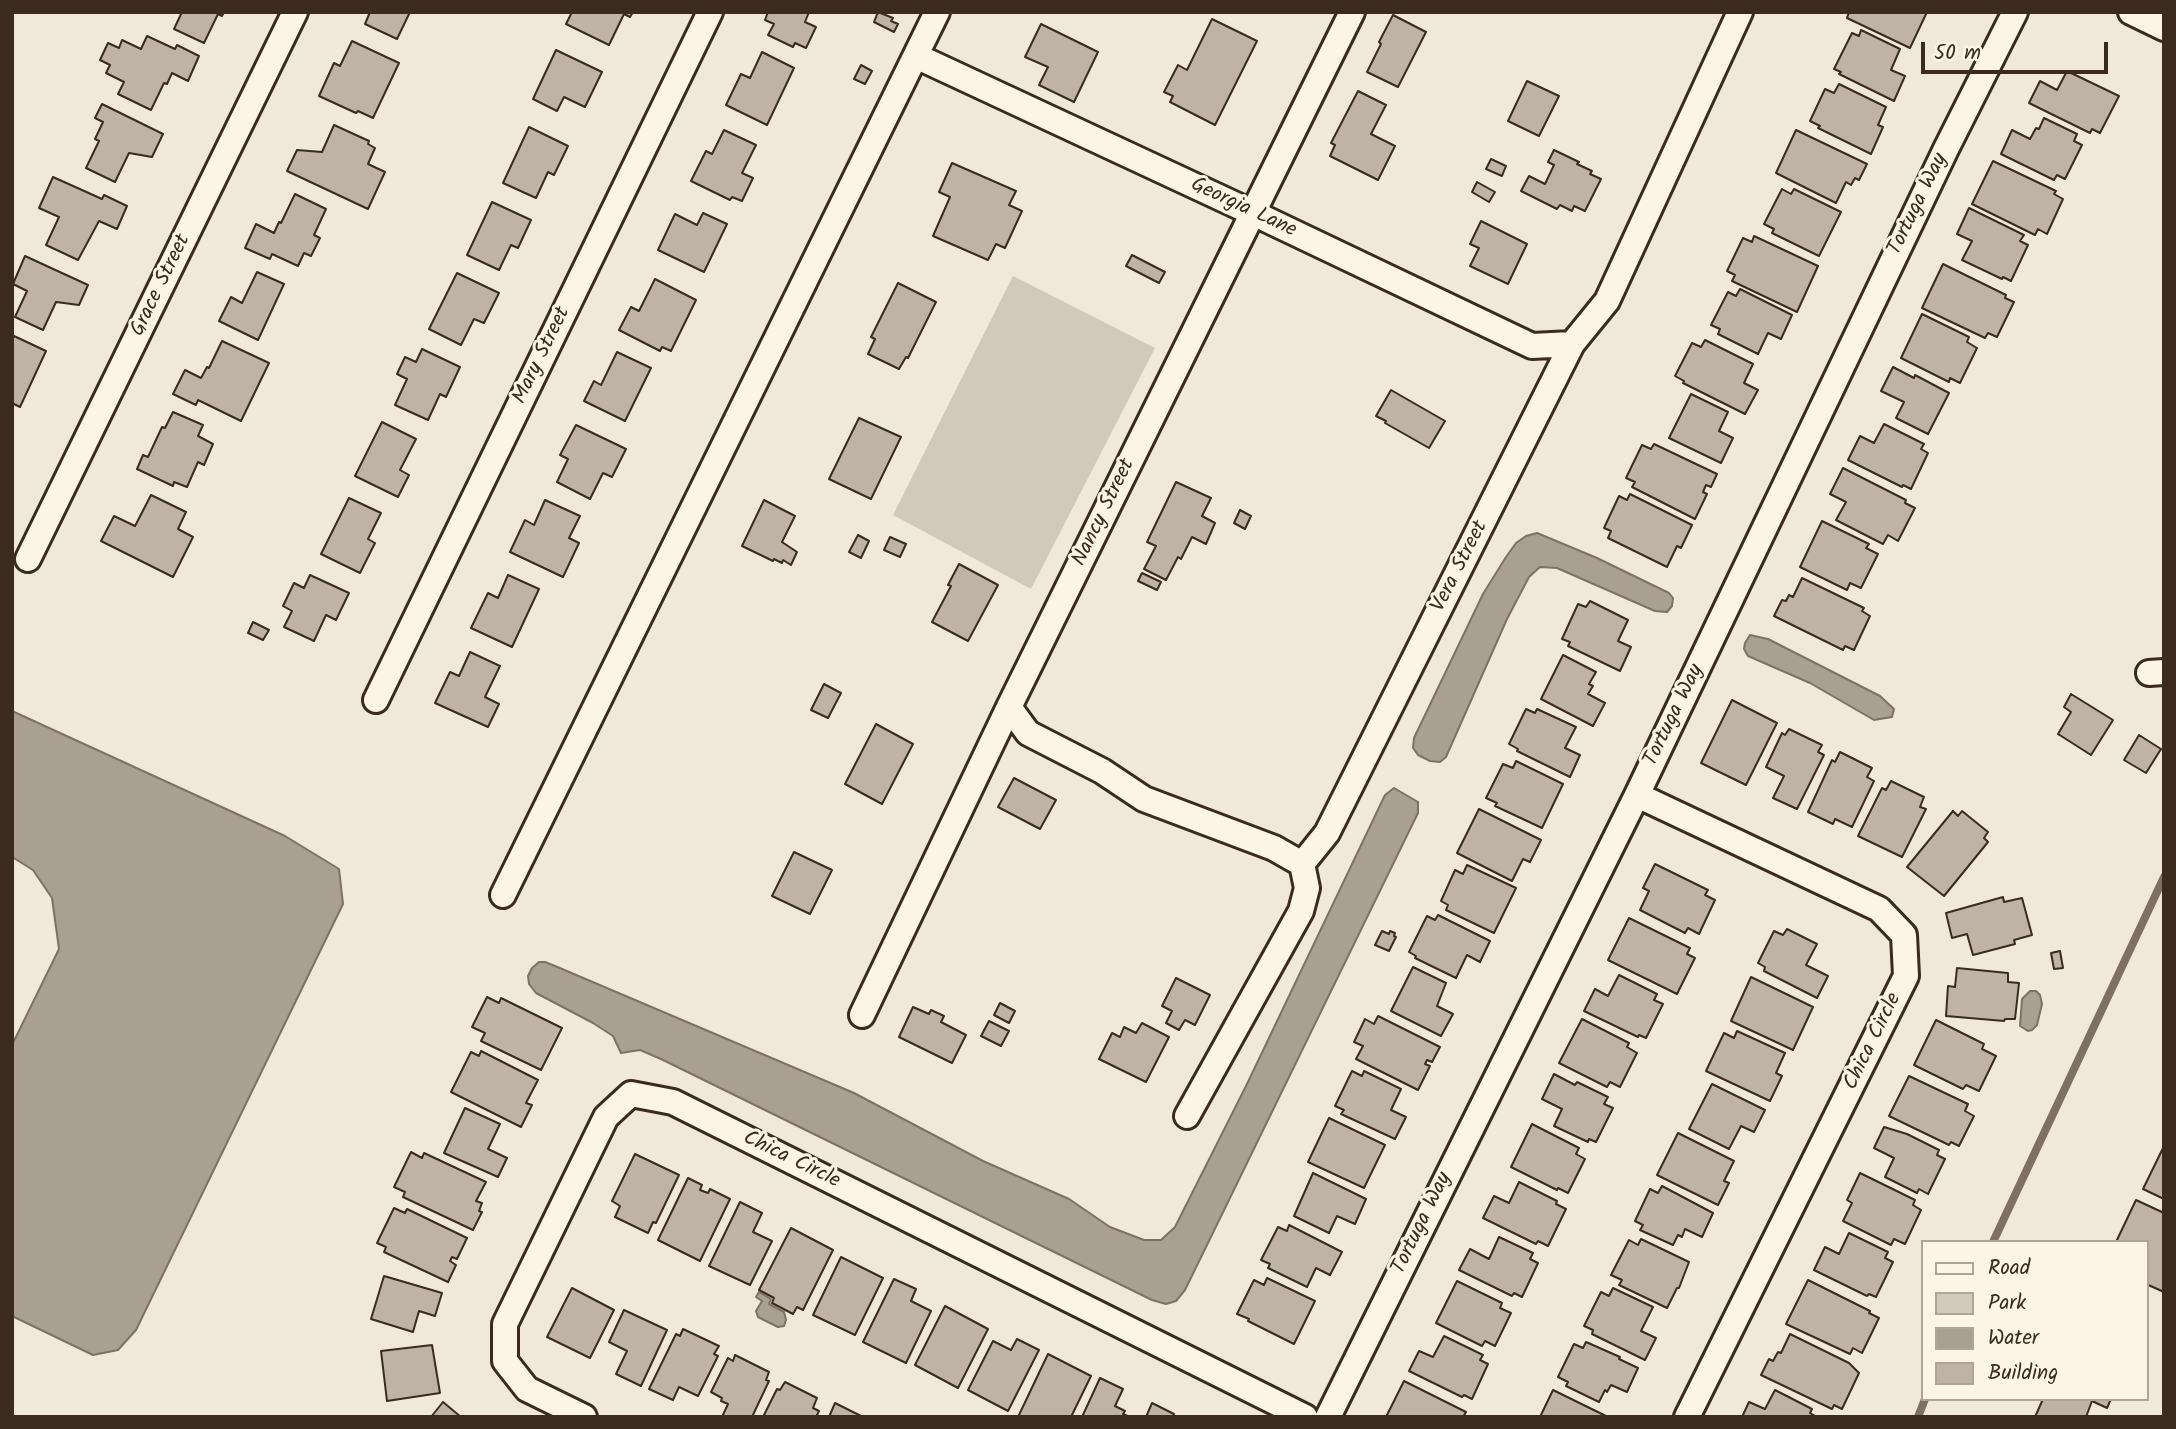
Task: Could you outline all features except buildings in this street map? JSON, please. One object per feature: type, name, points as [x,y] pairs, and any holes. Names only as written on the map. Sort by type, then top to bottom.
[{"type":"street","name":"Grace Street","points":[[28,559],[296,12]]},
{"type":"street","name":"Mary Street","points":[[376,700],[710,12]]},
{"type":"street","points":[[503,895],[937,12]]},
{"type":"street","name":"Nancy Street","points":[[862,1015],[1009,706],[1352,12]]},
{"type":"street","name":"Vera Street","points":[[1301,864],[1328,834],[1572,344],[1607,301],[1740,12]]},
{"type":"street","name":"Tortuga Way","points":[[1328,1417],[1637,795],[1946,149],[2015,12]]},
{"type":"street","points":[[2130,12],[2164,28]]},
{"type":"street","name":"Georgia Lane","points":[[916,56],[1532,346],[1572,344]]},
{"type":"street","points":[[1009,706],[1028,733],[1102,771],[1144,799],[1274,848],[1301,864],[1307,888],[1301,911],[1187,1116]]},
{"type":"street","name":"Chica Circle","points":[[1637,795],[1879,909],[1904,935],[1906,976],[1687,1417]]},
{"type":"street","name":"Chica Circle","points":[[584,1417],[527,1389],[505,1361],[505,1324],[606,1117],[632,1094],[673,1102],[1306,1417]]},
{"type":"green space","points":[[1013,276],[1155,348],[1031,589],[893,515]]},
{"type":"water","points":[[1537,533],[1669,593],[1673,598],[1672,606],[1667,612],[1655,611],[1557,568],[1540,567],[1529,577],[1507,619],[1446,757],[1440,762],[1418,755],[1413,748],[1414,738],[1483,594],[1516,543]]},
{"type":"water","points":[[1750,635],[1768,639],[1880,696],[1894,709],[1892,717],[1874,720],[1810,683],[1748,656],[1744,649]]},
{"type":"water","points":[[12,711],[285,836],[339,869],[343,904],[136,1330],[118,1350],[93,1355],[12,1316],[12,1045],[59,949],[52,898],[33,870],[12,857]]},
{"type":"water","points":[[1394,788],[1418,802],[1418,813],[1185,1290],[1176,1301],[1166,1304],[1152,1300],[661,1059],[640,1050],[621,1053],[613,1036],[536,993],[529,984],[528,976],[539,962],[555,966],[854,1093],[983,1161],[1069,1199],[1110,1227],[1144,1240],[1161,1240],[1175,1227],[1247,1084],[1385,795]]},
{"type":"water","points":[[2030,991],[2036,991],[2040,995],[2042,1004],[2037,1025],[2028,1031],[2020,1026],[2022,999]]},
{"type":"water","points":[[759,1292],[771,1299],[769,1304],[784,1312],[784,1326],[778,1327],[758,1317],[756,1311],[762,1301],[756,1297]]},
{"type":"waterway","points":[[1994,1240],[2164,877]]},
{"type":"waterway","points":[[1918,1417],[1924,1401]]}]
